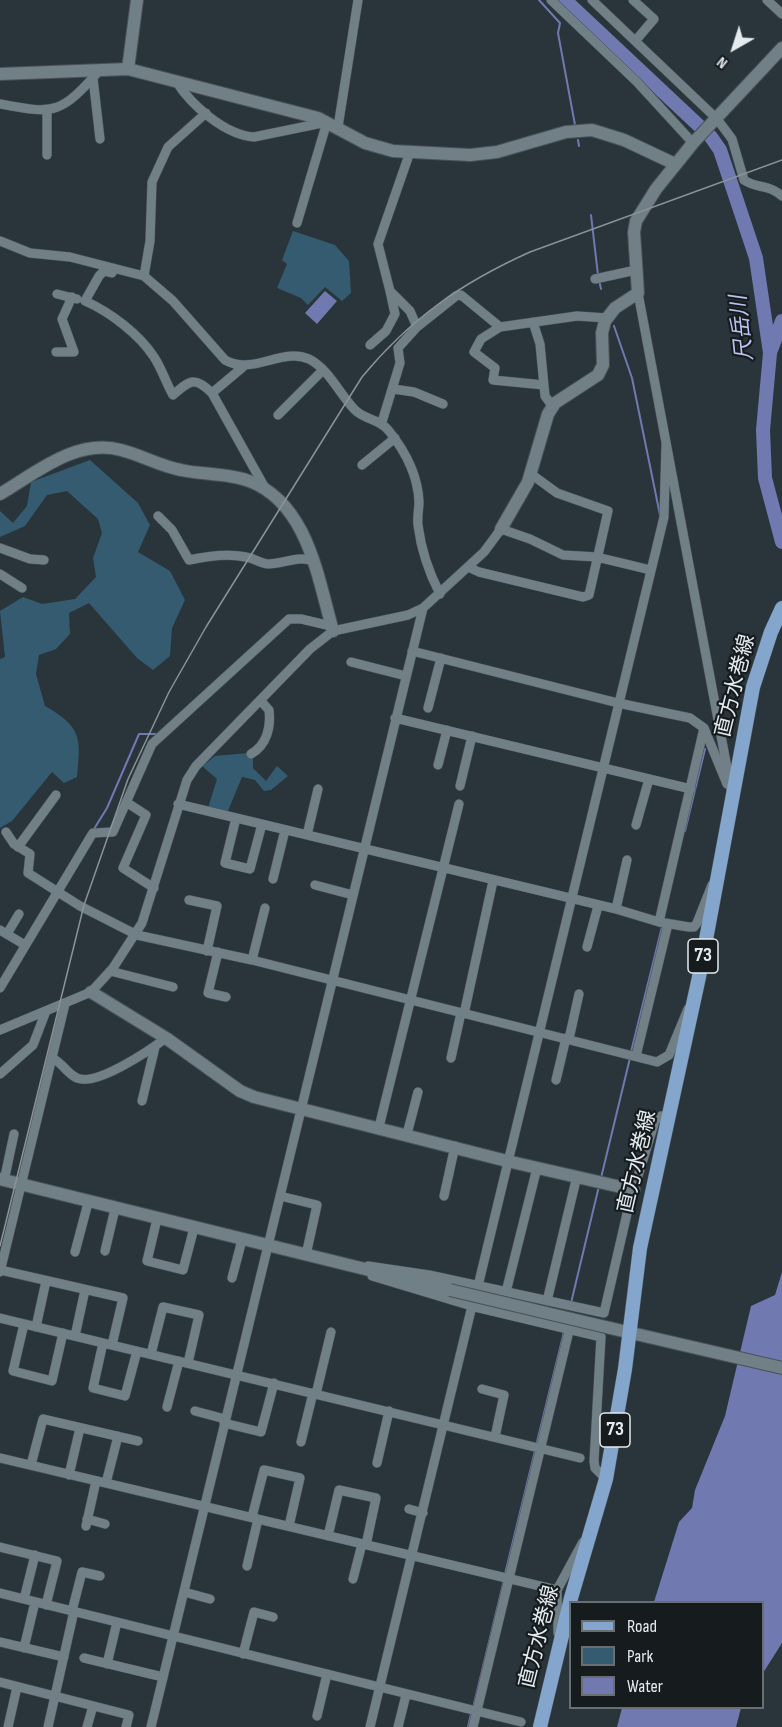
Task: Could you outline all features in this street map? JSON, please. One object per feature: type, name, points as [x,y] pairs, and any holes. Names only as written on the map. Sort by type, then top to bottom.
[{"type":"main road","name":"直方水巻線","points":[[571,1601],[606,1479],[634,1334],[640,1248],[694,1002],[753,687],[771,632],[782,608]]},
{"type":"main road","name":"直方水巻線","points":[[540,1727],[569,1608]]},
{"type":"street","points":[[128,69],[137,0]]},
{"type":"street","points":[[297,223],[333,125],[358,0]]},
{"type":"street","points":[[551,0],[637,82],[693,143]]},
{"type":"street","points":[[592,0],[717,119],[732,139],[744,180],[772,187],[782,196]]},
{"type":"street","points":[[633,0],[654,19],[636,40]]},
{"type":"street","points":[[767,0],[782,14]]},
{"type":"street","points":[[732,796],[666,444],[657,384],[638,293],[636,221],[675,164],[782,48]]},
{"type":"street","points":[[0,74],[97,74],[128,69],[333,125],[377,148],[470,155],[497,152],[566,132],[592,130],[624,140],[675,164]]},
{"type":"street","points":[[0,104],[47,111],[61,106],[97,74]]},
{"type":"street","points":[[97,74],[100,139]]},
{"type":"street","points":[[176,81],[182,92],[206,113],[242,136],[254,137],[333,125]]},
{"type":"street","points":[[47,111],[47,155]]},
{"type":"street","points":[[144,276],[150,241],[152,182],[168,147],[206,113]]},
{"type":"street","points":[[370,345],[386,331],[395,314],[378,244],[410,152]]},
{"type":"street","points":[[0,240],[30,253],[70,257],[144,276],[173,301],[225,360],[243,367]]},
{"type":"street","points":[[598,279],[636,270]]},
{"type":"street","points":[[85,301],[99,276],[104,272],[144,276]]},
{"type":"street","points":[[390,291],[410,311],[417,327]]},
{"type":"street","points":[[0,988],[93,833],[113,832],[152,744],[289,619],[301,619],[332,628],[408,615],[423,608],[468,567],[501,530],[531,474],[553,407],[561,398],[601,371],[602,333],[607,318],[615,308],[638,293]]},
{"type":"street","points":[[57,294],[85,301],[104,310],[140,341],[155,358],[173,395],[186,384],[195,381],[202,382],[212,393],[265,488],[282,504],[300,529],[314,561],[332,628]]},
{"type":"street","points":[[382,422],[400,363],[398,348],[417,327],[460,295],[500,327]]},
{"type":"street","points":[[56,352],[74,352],[62,319],[72,297]]},
{"type":"street","points":[[544,385],[493,380],[495,368],[474,352],[481,339],[500,327],[577,316],[607,318]]},
{"type":"street","points":[[533,322],[540,344],[545,396],[553,407]]},
{"type":"street","points":[[212,393],[243,367],[282,358],[306,358],[323,370],[357,412],[382,422],[394,438],[416,481],[418,524],[429,573],[440,594]]},
{"type":"street","points":[[278,415],[323,370]]},
{"type":"street","points":[[393,389],[414,392],[443,404]]},
{"type":"street","points":[[362,465],[394,438]]},
{"type":"street","points":[[481,1286],[664,517],[666,444]]},
{"type":"street","points":[[0,494],[72,452],[95,447],[120,449],[182,471],[247,480],[265,488]]},
{"type":"street","points":[[468,567],[479,572],[583,597],[590,592],[608,511],[557,494],[531,474]]},
{"type":"street","points":[[158,516],[172,530],[189,560],[220,555],[245,556],[265,564],[304,557],[314,561]]},
{"type":"street","points":[[501,530],[530,539],[563,555],[597,557],[651,570]]},
{"type":"street","points":[[0,548],[30,559],[44,560]]},
{"type":"street","points":[[0,574],[22,588]]},
{"type":"street","points":[[151,1727],[423,608]]},
{"type":"street","points":[[0,1030],[91,992],[110,971],[137,935],[154,888],[178,804],[187,780],[196,766],[332,628]]},
{"type":"street","points":[[412,651],[621,704],[681,715],[697,722],[704,728],[732,796]]},
{"type":"street","points":[[428,708],[441,658]]},
{"type":"street","points":[[351,662],[406,676]]},
{"type":"street","points":[[251,754],[260,749],[267,736],[269,710],[260,700]]},
{"type":"street","points":[[395,718],[691,789]]},
{"type":"street","points":[[633,1055],[704,728]]},
{"type":"street","points":[[438,765],[447,730]]},
{"type":"street","points":[[460,786],[472,736]]},
{"type":"street","points":[[636,825],[648,778]]},
{"type":"street","points":[[307,835],[318,789]]},
{"type":"street","points":[[18,847],[56,795]]},
{"type":"street","points":[[126,802],[146,815],[123,868],[154,888]]},
{"type":"street","points":[[178,804],[616,909],[663,923],[694,927],[719,873]]},
{"type":"street","points":[[379,1127],[459,804]]},
{"type":"street","points":[[236,818],[225,863],[250,869],[262,824]]},
{"type":"street","points":[[273,879],[285,830]]},
{"type":"street","points":[[6,832],[18,847],[30,854],[28,873],[84,908],[137,935],[252,960],[657,1062],[669,1055],[684,1015],[694,1002]]},
{"type":"street","points":[[616,909],[627,860]]},
{"type":"street","points":[[451,1058],[493,881]]},
{"type":"street","points":[[315,885],[353,895]]},
{"type":"street","points":[[189,900],[217,906],[207,951]]},
{"type":"street","points":[[588,947],[598,906]]},
{"type":"street","points":[[252,960],[265,908]]},
{"type":"street","points":[[19,914],[3,932],[25,945]]},
{"type":"street","points":[[218,952],[208,993],[226,998]]},
{"type":"street","points":[[110,971],[173,987]]},
{"type":"street","points":[[91,992],[166,1038],[240,1091],[254,1097],[455,1146],[510,1162],[634,1190]]},
{"type":"street","points":[[556,1080],[579,994]]},
{"type":"street","points":[[65,1004],[0,1271],[123,1298],[93,1388],[125,1396],[137,1351]]},
{"type":"street","points":[[0,1074],[33,1045],[46,1011]]},
{"type":"street","points":[[52,1058],[65,1065],[75,1077],[83,1080],[127,1065],[166,1038]]},
{"type":"street","points":[[142,1101],[154,1047]]},
{"type":"street","points":[[407,1134],[418,1092]]},
{"type":"street","points":[[351,1265],[378,1266],[604,1313],[634,1190],[655,1120],[661,1116],[670,1116]]},
{"type":"street","points":[[14,1134],[2,1180],[88,1203],[782,1368]]},
{"type":"street","points":[[444,1196],[455,1146]]},
{"type":"street","points":[[506,1292],[537,1167]]},
{"type":"street","points":[[547,1301],[577,1176]]},
{"type":"street","points":[[280,1196],[317,1205],[306,1255]]},
{"type":"street","points":[[75,1252],[88,1203]]},
{"type":"street","points":[[105,1251],[115,1209]]},
{"type":"street","points":[[157,1219],[147,1261],[183,1270],[194,1228]]},
{"type":"street","points":[[232,1278],[242,1240]]},
{"type":"street","points":[[351,1265],[399,1286],[601,1337],[594,1461],[596,1468],[606,1479]]},
{"type":"street","points":[[36,1327],[46,1281]]},
{"type":"street","points":[[75,1336],[85,1290]]},
{"type":"street","points":[[151,1354],[163,1307],[199,1315],[167,1407]]},
{"type":"street","points":[[370,1727],[382,1689],[415,1557],[423,1513],[476,1307]]},
{"type":"street","points":[[0,1318],[580,1458]]},
{"type":"street","points":[[24,1324],[13,1371],[52,1381],[63,1333]]},
{"type":"street","points":[[473,1727],[474,1711],[566,1330]]},
{"type":"street","points":[[301,1442],[331,1332]]},
{"type":"street","points":[[195,1411],[261,1432],[274,1383]]},
{"type":"street","points":[[482,1389],[504,1395],[495,1437]]},
{"type":"street","points":[[377,1463],[389,1411]]},
{"type":"street","points":[[31,1465],[43,1419],[138,1441]]},
{"type":"street","points":[[69,1475],[80,1428]]},
{"type":"street","points":[[105,1524],[87,1523],[118,1436]]},
{"type":"street","points":[[0,1458],[505,1580],[556,1590]]},
{"type":"street","points":[[247,1566],[264,1470],[300,1478],[289,1526]]},
{"type":"street","points":[[328,1536],[339,1490],[376,1498],[353,1579]]},
{"type":"street","points":[[409,1509],[423,1513]]},
{"type":"street","points":[[559,1644],[556,1590],[592,1526]]},
{"type":"street","points":[[0,1547],[57,1561],[46,1605]]},
{"type":"street","points":[[24,1599],[35,1555]]},
{"type":"street","points":[[48,1727],[82,1572],[100,1576]]},
{"type":"street","points":[[184,1592],[210,1599]]},
{"type":"street","points":[[0,1593],[520,1722]]},
{"type":"street","points":[[24,1648],[35,1602]]},
{"type":"street","points":[[243,1654],[254,1612],[273,1617]]},
{"type":"street","points":[[107,1664],[117,1622]]},
{"type":"street","points":[[0,1642],[64,1657]]},
{"type":"street","points":[[84,1658],[163,1677]]},
{"type":"street","points":[[317,1716],[327,1674]]},
{"type":"street","points":[[0,1682],[129,1715],[126,1727]]},
{"type":"street","points":[[8,1727],[17,1687]]},
{"type":"street","points":[[398,1727],[406,1695]]},
{"type":"street","points":[[87,1727],[93,1706]]},
{"type":"green space","points":[[293,231],[335,245],[349,261],[351,293],[342,301],[325,287],[308,305],[301,298],[277,288],[287,264],[282,260]]},
{"type":"green space","points":[[90,460],[138,503],[150,525],[138,552],[170,571],[185,600],[172,628],[170,656],[153,670],[137,658],[89,603],[69,613],[70,634],[56,649],[39,655],[36,674],[45,706],[66,720],[76,735],[79,752],[77,777],[64,783],[52,772],[12,821],[0,828],[0,659],[5,657],[0,611],[23,597],[42,604],[75,599],[96,577],[93,558],[102,533],[98,519],[67,491],[47,495],[25,526],[0,537],[0,511],[13,523],[27,506],[31,482]]},
{"type":"green space","points":[[248,753],[253,759],[253,768],[266,781],[277,766],[288,776],[271,790],[264,791],[255,780],[242,777],[228,811],[208,808],[217,779],[202,766],[215,756]]},
{"type":"water","points":[[325,291],[337,301],[317,324],[305,313]]},
{"type":"water","points":[[782,1272],[782,1643],[764,1671],[764,1601],[654,1601],[679,1522],[692,1508],[695,1490],[725,1416],[751,1306],[775,1295]]},
{"type":"water","points":[[622,1709],[741,1709],[736,1727],[617,1727]]},
{"type":"waterway","points":[[539,0],[560,23],[558,33],[575,125]]},
{"type":"waterway","name":"尺岳川","points":[[565,0],[711,137],[720,150],[756,258],[770,353],[763,430],[765,478],[782,542]]},
{"type":"waterway","points":[[578,140],[579,146]]},
{"type":"waterway","points":[[591,215],[598,275]]},
{"type":"waterway","points":[[599,280],[601,289]]},
{"type":"waterway","points":[[771,350],[782,321]]},
{"type":"waterway","points":[[614,326],[632,378],[660,515]]},
{"type":"waterway","points":[[94,829],[107,808],[139,734],[157,734]]},
{"type":"waterway","points":[[685,831],[705,749]]},
{"type":"waterway","points":[[631,1052],[662,927]]},
{"type":"waterway","points":[[601,1178],[630,1058]]},
{"type":"waterway","points":[[571,1303],[599,1186]]},
{"type":"waterway","points":[[536,1446],[564,1332]]},
{"type":"waterway","points":[[505,1574],[535,1451]]},
{"type":"waterway","points":[[473,1708],[504,1580]]},
{"type":"waterway","points":[[468,1727],[471,1714]]},
{"type":"tram line","points":[[0,1246],[84,905],[128,779],[169,692],[206,627],[362,377],[399,337],[438,304],[505,264],[530,252],[782,160]]}]
